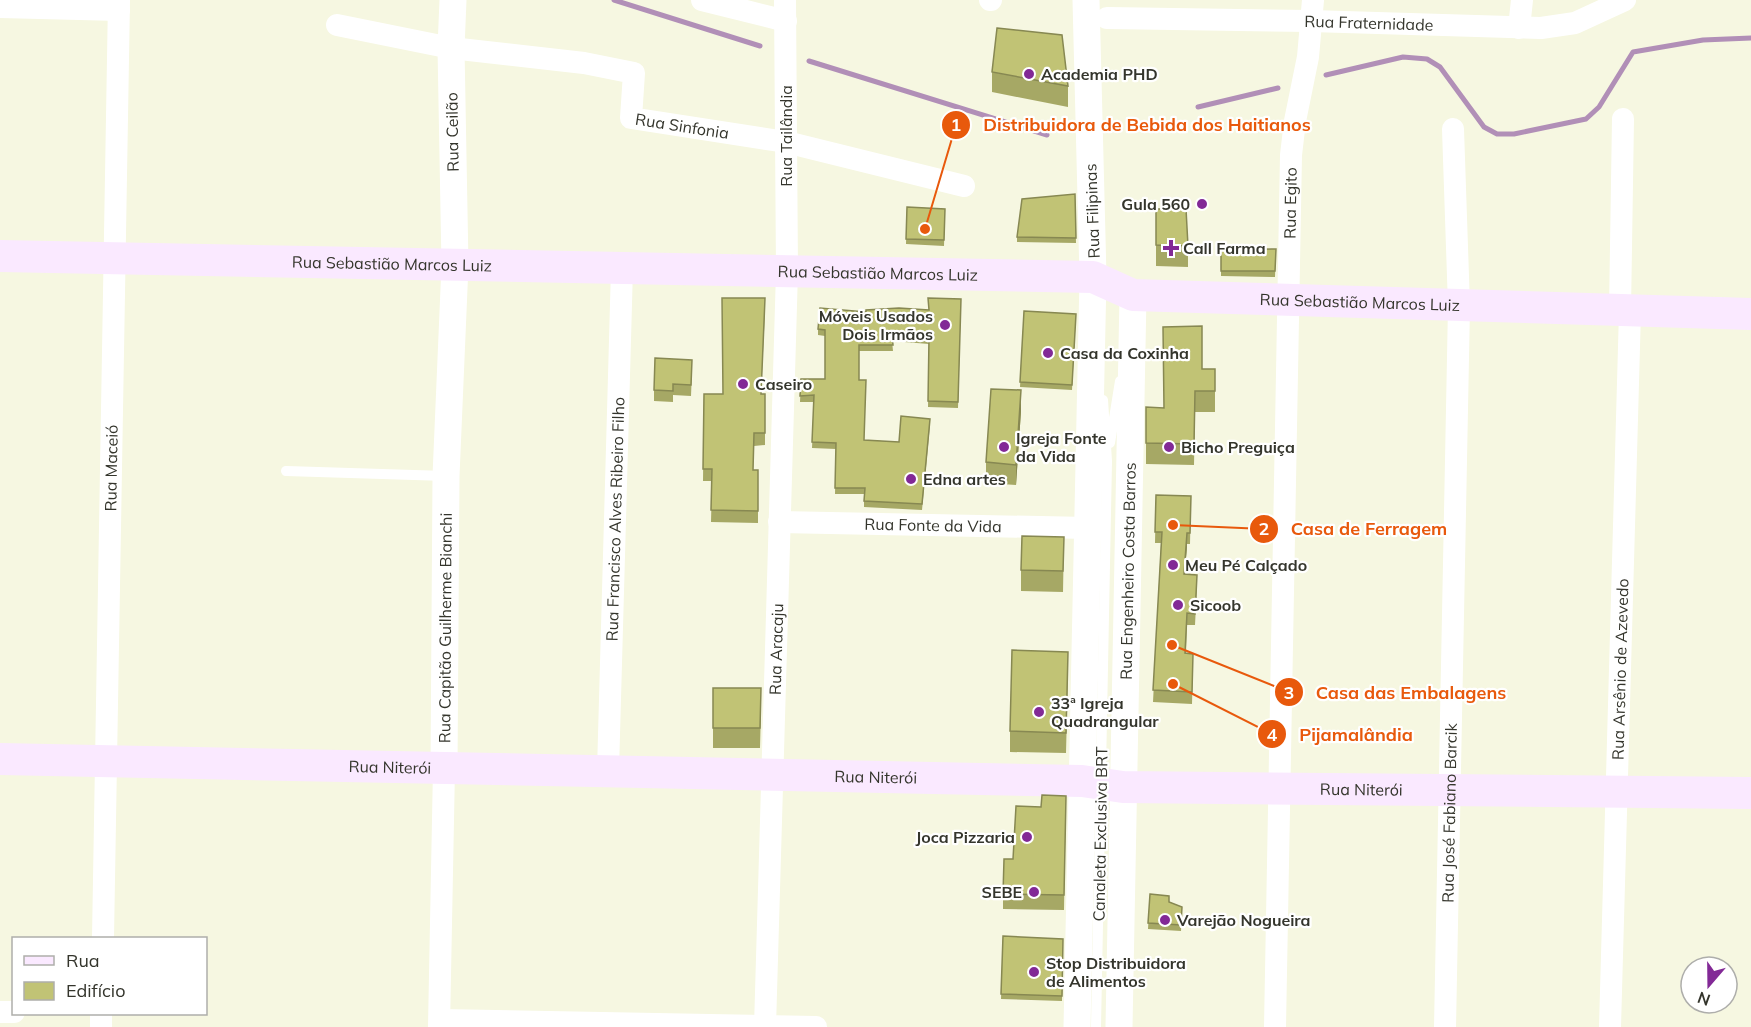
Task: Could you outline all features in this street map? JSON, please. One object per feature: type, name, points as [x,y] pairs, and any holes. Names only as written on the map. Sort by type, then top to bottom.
[{"type":"main road","name":"Rua Sebastião Marcos Luiz","points":[[0,256],[1093,278],[1133,295],[1751,314]]},
{"type":"main road","name":"Rua Niterói","points":[[0,759],[609,771],[1279,789],[1450,789],[1751,794]]},
{"type":"street","name":"Rua Ceilão","points":[[453,0],[451,48],[454,265]]},
{"type":"street","points":[[702,0],[786,10]]},
{"type":"street","name":"Rua Filipinas","points":[[1086,0],[1093,278]]},
{"type":"street","points":[[1519,28],[1522,0]]},
{"type":"street","name":"Rua Fraternidade","points":[[1107,18],[1312,10],[1519,28],[1559,27],[1575,23],[1625,0]]},
{"type":"street","points":[[0,8],[119,5]]},
{"type":"street","name":"Rua Maceió","points":[[103,937],[119,5]]},
{"type":"street","name":"Rua Tailândia","points":[[786,10],[787,271]]},
{"type":"street","name":"Rua Egito","points":[[1275,1027],[1292,138],[1306,72],[1312,10]]},
{"type":"street","name":"Rua Sinfonia","points":[[338,25],[451,48],[584,63],[634,74],[631,118],[786,142],[964,186]]},
{"type":"street","name":"Rua Arsênio de Azevedo","points":[[1610,1027],[1625,311],[1623,118]]},
{"type":"street","name":"Rua José Fabiano Barcik","points":[[1445,1027],[1459,306],[1453,129]]},
{"type":"street","name":"Rua Capitão Guilherme Bianchi","points":[[440,1024],[446,476],[454,265]]},
{"type":"street","name":"Rua Francisco Alves Ribeiro Filho","points":[[609,771],[622,268]]},
{"type":"street","name":"Rua Aracaju","points":[[765,1027],[787,271]]},
{"type":"street","name":"Rua Engenheiro Costa Barros","points":[[1093,278],[1088,528],[1102,784],[1119,1027]]},
{"type":"street","name":"Rua Engenheiro Costa Barros","points":[[1077,1027],[1102,784],[1133,295]]},
{"type":"street","name":"Rua Fonte da Vida","points":[[779,522],[1088,528]]},
{"type":"street","points":[[440,1024],[816,1027]]},
{"type":"lane","name":"Canaleta Exclusiva BRT","points":[[1093,278],[1107,461],[1096,1027]]},
{"type":"lane","name":"Canaleta Exclusiva BRT","points":[[1107,461],[1133,295]]},
{"type":"lane","points":[[286,471],[446,476]]},
{"type":"building","points":[[997,28],[1062,35],[1068,86],[992,72]]},
{"type":"building","points":[[1075,194],[1076,238],[1017,237],[1022,199]]},
{"type":"building","points":[[907,207],[945,209],[944,240],[906,239]]},
{"type":"building","points":[[1156,209],[1186,209],[1188,246],[1156,245]]},
{"type":"building","points":[[1276,249],[1275,271],[1221,271],[1221,250]]},
{"type":"building","points":[[722,298],[765,298],[761,394],[765,394],[765,433],[754,433],[753,470],[758,470],[758,511],[711,510],[712,469],[703,469],[704,394],[723,394]]},
{"type":"building","points":[[928,298],[961,299],[958,402],[928,401],[929,338],[892,335],[893,345],[859,345],[859,380],[866,380],[864,440],[899,442],[901,416],[930,419],[922,504],[864,501],[865,488],[835,488],[836,443],[812,442],[814,395],[800,396],[801,379],[825,379],[825,330],[818,329],[820,308],[866,312],[866,310],[899,308],[929,310]]},
{"type":"building","name":"Casa da Coxinha","points":[[1024,311],[1076,314],[1072,385],[1020,382]]},
{"type":"building","points":[[1202,326],[1202,369],[1215,369],[1215,391],[1195,391],[1194,444],[1146,443],[1146,407],[1164,408],[1163,327]]},
{"type":"building","points":[[655,358],[692,360],[691,385],[673,384],[673,391],[654,390]]},
{"type":"building","name":"Igreja Fonte da Vida","points":[[991,389],[1021,390],[1016,465],[986,462]]},
{"type":"building","points":[[1156,495],[1191,496],[1190,533],[1187,533],[1184,574],[1197,575],[1195,614],[1187,613],[1185,653],[1193,654],[1192,692],[1153,690],[1162,532],[1155,532]]},
{"type":"building","points":[[1022,536],[1064,537],[1063,571],[1021,570]]},
{"type":"building","name":"33ª Igreja Quadrangular","points":[[1012,650],[1068,652],[1066,733],[1010,731]]},
{"type":"building","points":[[713,688],[761,688],[760,728],[713,728]]},
{"type":"building","points":[[1042,795],[1066,796],[1064,895],[1003,894],[1004,859],[1013,859],[1016,806],[1041,807]]},
{"type":"building","name":"Varejão Nogueira","points":[[1150,894],[1169,896],[1169,902],[1182,907],[1181,925],[1148,923]]},
{"type":"building","name":"Stop Distribuidora de Alimentos","points":[[1003,936],[1063,939],[1062,996],[1001,994]]},
{"type":"waterway","points":[[614,0],[760,46]]},
{"type":"waterway","points":[[1326,75],[1403,57],[1427,59],[1440,67],[1484,127],[1497,134],[1514,134],[1586,119],[1599,107],[1633,52],[1703,40],[1751,38]]},
{"type":"waterway","points":[[809,61],[1047,135]]},
{"type":"waterway","points":[[1198,107],[1278,88]]},
{"type":"place","name":"Academia PHD","points":[[1029,74]]},
{"type":"place","name":"Gula 560","points":[[1202,204]]},
{"type":"place","name":"Distribuidora de Bebida dos Haitianos","points":[[925,229]]},
{"type":"place","name":"Call Farma","points":[[1171,248]]},
{"type":"place","name":"Móveis Usados Dois Irmãos","points":[[945,325]]},
{"type":"place","name":"Casa da Coxinha","points":[[1048,353]]},
{"type":"place","name":"Caseiro","points":[[743,384]]},
{"type":"place","name":"Igreja Fonte da Vida","points":[[1004,447]]},
{"type":"place","name":"Bicho Preguiça","points":[[1169,447]]},
{"type":"place","name":"Edna artes","points":[[911,479]]},
{"type":"place","name":"Casa de Ferragem","points":[[1173,525]]},
{"type":"place","name":"Meu Pé Calçado","points":[[1173,565]]},
{"type":"place","name":"Sicoob","points":[[1178,605]]},
{"type":"place","name":"Casa das Embalagens","points":[[1172,645]]},
{"type":"place","name":"Pijamalândia","points":[[1173,684]]},
{"type":"place","name":"33ª Igreja Quadrangular","points":[[1039,712]]},
{"type":"place","name":"Joca Pizzaria","points":[[1027,837]]},
{"type":"place","name":"SEBE","points":[[1034,892]]},
{"type":"place","name":"Varejão Nogueira","points":[[1165,920]]},
{"type":"place","name":"Stop Distribuidora de Alimentos","points":[[1034,972]]}]
